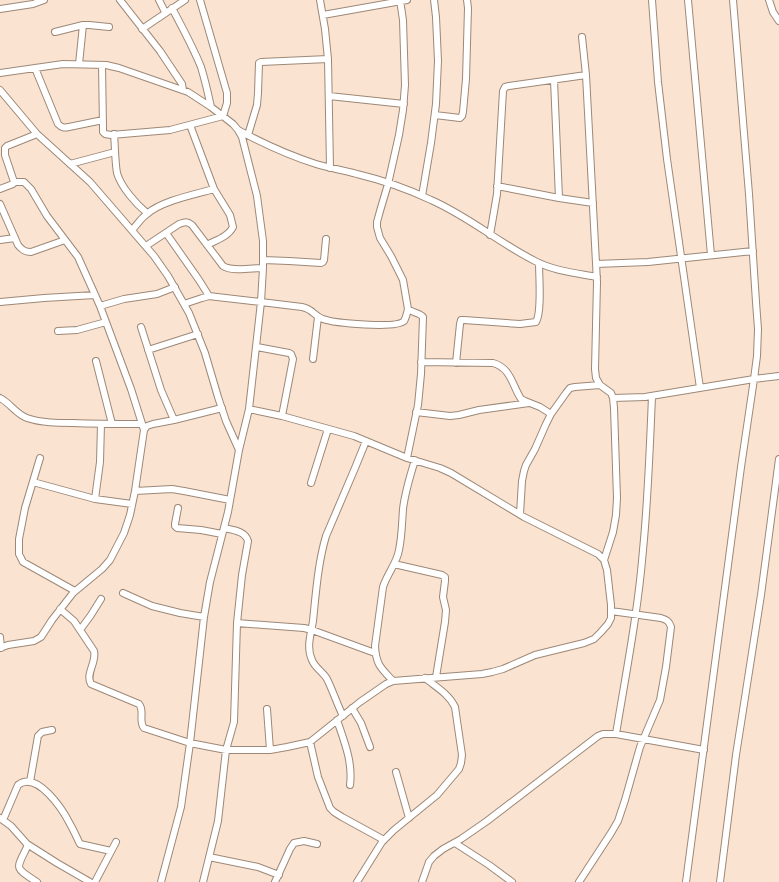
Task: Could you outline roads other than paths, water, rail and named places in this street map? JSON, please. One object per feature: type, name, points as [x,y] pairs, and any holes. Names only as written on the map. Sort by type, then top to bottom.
[{"type":"street","points":[[0,9],[33,4],[44,0]]},
{"type":"street","points":[[120,0],[160,50],[182,84],[183,90]]},
{"type":"street","points":[[159,0],[165,12]]},
{"type":"street","points":[[142,29],[165,12],[185,0]]},
{"type":"street","points":[[200,0],[227,93],[227,103],[223,116]]},
{"type":"street","points":[[320,0],[328,59],[330,168]]},
{"type":"street","points":[[422,196],[436,104],[438,61],[434,0]]},
{"type":"street","points":[[435,114],[460,118],[462,116],[467,71],[467,0]]},
{"type":"street","points":[[652,0],[658,82],[666,151],[700,388]]},
{"type":"street","points":[[688,0],[711,255]]},
{"type":"street","points":[[686,882],[757,356],[758,329],[753,251],[733,0]]},
{"type":"street","points":[[769,0],[773,12],[779,21]]},
{"type":"street","points":[[184,304],[209,296],[302,306],[312,310],[318,317],[330,321],[382,325],[400,323],[404,321],[408,310],[403,280],[380,238],[377,228],[377,222],[388,184],[399,134],[404,104],[403,1],[323,15]]},
{"type":"street","points":[[172,8],[183,28],[200,66],[205,80],[211,107]]},
{"type":"street","points":[[79,64],[83,25]]},
{"type":"street","points":[[56,32],[83,25],[108,27]]},
{"type":"street","points":[[582,37],[586,75],[596,264],[595,369],[596,378],[600,385],[611,393],[614,408],[617,498],[616,515],[613,532],[604,560]]},
{"type":"street","points":[[248,135],[257,105],[259,63],[328,59]]},
{"type":"street","points":[[0,73],[63,64],[102,65],[118,68],[183,90],[211,107],[233,124],[238,130],[242,137],[257,196],[263,241],[263,268],[261,302],[249,409],[230,500],[210,582],[204,616],[190,743],[181,807],[161,882]]},
{"type":"street","points":[[102,65],[103,132],[105,134],[170,130],[223,116]]},
{"type":"street","points":[[35,68],[58,124],[61,127],[65,128],[103,120]]},
{"type":"street","points":[[490,235],[498,186],[503,91],[505,87],[586,75]]},
{"type":"street","points":[[554,80],[559,198]]},
{"type":"street","points":[[0,90],[36,134],[90,182],[146,246],[175,287],[190,313],[205,353],[226,421],[240,450]]},
{"type":"street","points":[[329,96],[404,104]]},
{"type":"street","points":[[190,125],[214,189],[230,215],[234,227],[232,231],[206,245]]},
{"type":"street","points":[[238,130],[277,150],[330,168],[358,174],[432,200],[459,213],[490,235],[539,263],[553,268],[596,277]]},
{"type":"street","points":[[14,182],[14,177],[5,154],[5,148],[36,134]]},
{"type":"street","points":[[114,134],[117,172],[122,183],[138,206],[147,213]]},
{"type":"street","points":[[70,164],[116,152]]},
{"type":"street","points":[[0,189],[13,184],[14,182],[24,182],[31,189],[47,216],[78,257],[100,306],[131,389],[143,427],[135,491],[130,514],[124,533],[110,560],[102,569],[75,591],[60,609],[41,637],[34,641],[8,645],[0,648],[0,637]]},
{"type":"street","points":[[498,186],[593,203]]},
{"type":"street","points":[[132,230],[147,213],[169,202],[214,189]]},
{"type":"street","points":[[0,204],[18,245],[22,250],[31,252],[65,240]]},
{"type":"street","points":[[146,246],[179,224],[189,222],[222,266],[226,269],[263,268]]},
{"type":"street","points":[[166,233],[209,296]]},
{"type":"street","points":[[0,240],[15,238]]},
{"type":"street","points":[[263,260],[320,263],[324,260],[326,239]]},
{"type":"street","points":[[596,264],[641,262],[753,251]]},
{"type":"street","points":[[456,363],[461,320],[520,324],[536,322],[539,318],[540,308],[539,263]]},
{"type":"street","points":[[100,306],[124,299],[157,294],[175,287]]},
{"type":"street","points":[[0,302],[95,295]]},
{"type":"street","points":[[407,458],[416,412],[421,374],[423,318],[419,314],[408,310]]},
{"type":"street","points":[[313,359],[318,317]]},
{"type":"street","points":[[58,331],[77,330],[106,322]]},
{"type":"street","points":[[141,327],[161,390],[174,420]]},
{"type":"street","points":[[148,350],[198,334]]},
{"type":"street","points":[[256,347],[289,353],[292,356],[293,359],[282,416]]},
{"type":"street","points":[[96,361],[112,424]]},
{"type":"street","points":[[422,362],[493,363],[499,365],[505,369],[521,399],[540,407],[551,414]]},
{"type":"street","points":[[613,398],[652,396],[779,376]]},
{"type":"street","points":[[520,514],[524,471],[551,414],[570,388],[600,385]]},
{"type":"street","points":[[616,734],[635,614],[643,551],[649,480],[652,396]]},
{"type":"street","points":[[0,398],[8,402],[17,412],[26,417],[38,420],[56,423],[112,424],[143,427],[222,408]]},
{"type":"street","points":[[416,412],[450,416],[530,403]]},
{"type":"street","points":[[60,609],[74,621],[91,646],[95,655],[89,677],[89,682],[91,684],[139,704],[142,711],[141,722],[144,728],[190,743],[226,750],[270,750],[310,742],[352,708],[386,684],[393,681],[492,672],[535,655],[584,643],[594,639],[608,624],[611,618],[611,611],[608,570],[604,560],[598,554],[520,514],[440,468],[407,458],[354,436],[282,416],[249,409]]},
{"type":"street","points":[[96,499],[100,462],[101,424]]},
{"type":"street","points":[[312,483],[328,429]]},
{"type":"street","points":[[350,785],[350,763],[340,718],[326,678],[312,660],[309,647],[323,545],[366,441]]},
{"type":"street","points":[[40,458],[20,531],[18,554],[23,562],[75,591]]},
{"type":"street","points":[[720,882],[736,755],[761,595],[779,459]]},
{"type":"street","points":[[393,681],[377,662],[375,653],[376,639],[383,587],[385,580],[397,558],[407,486],[415,460]]},
{"type":"street","points":[[33,482],[96,499],[132,504]]},
{"type":"street","points":[[135,491],[172,489],[184,490],[230,500]]},
{"type":"street","points":[[178,508],[175,524],[177,528],[237,531],[243,534],[248,541],[242,575],[237,624],[234,716],[226,750],[218,821],[203,882]]},
{"type":"street","points":[[394,564],[445,577],[443,597],[446,610],[445,622],[436,677]]},
{"type":"street","points":[[123,593],[152,606],[180,613],[204,616]]},
{"type":"street","points":[[80,630],[91,616],[101,599]]},
{"type":"street","points":[[579,882],[618,821],[636,757],[660,700],[666,667],[670,627],[669,622],[666,619],[661,618],[611,611]]},
{"type":"street","points":[[237,624],[304,628],[375,653]]},
{"type":"street","points":[[356,882],[384,840],[436,796],[459,769],[462,763],[455,707],[452,700],[425,678]]},
{"type":"street","points":[[352,708],[361,723],[370,747]]},
{"type":"street","points":[[267,709],[270,750]]},
{"type":"street","points":[[30,782],[38,736],[42,732],[52,730]]},
{"type":"street","points":[[422,882],[429,862],[434,856],[443,849],[461,840],[598,736],[603,734],[616,734],[704,750]]},
{"type":"street","points":[[310,742],[318,777],[330,808],[342,817],[384,840]]},
{"type":"street","points":[[396,772],[409,818]]},
{"type":"street","points":[[90,882],[56,863],[27,844],[11,826],[1,819],[18,785],[20,783],[30,782],[38,785],[54,799],[70,824],[80,844],[112,851]]},
{"type":"street","points":[[94,882],[116,842]]},
{"type":"street","points":[[275,882],[294,843],[304,842],[317,844]]},
{"type":"street","points":[[455,843],[512,882]]},
{"type":"street","points":[[27,844],[18,866],[23,873],[37,882]]},
{"type":"street","points":[[209,857],[258,867],[279,875]]}]
